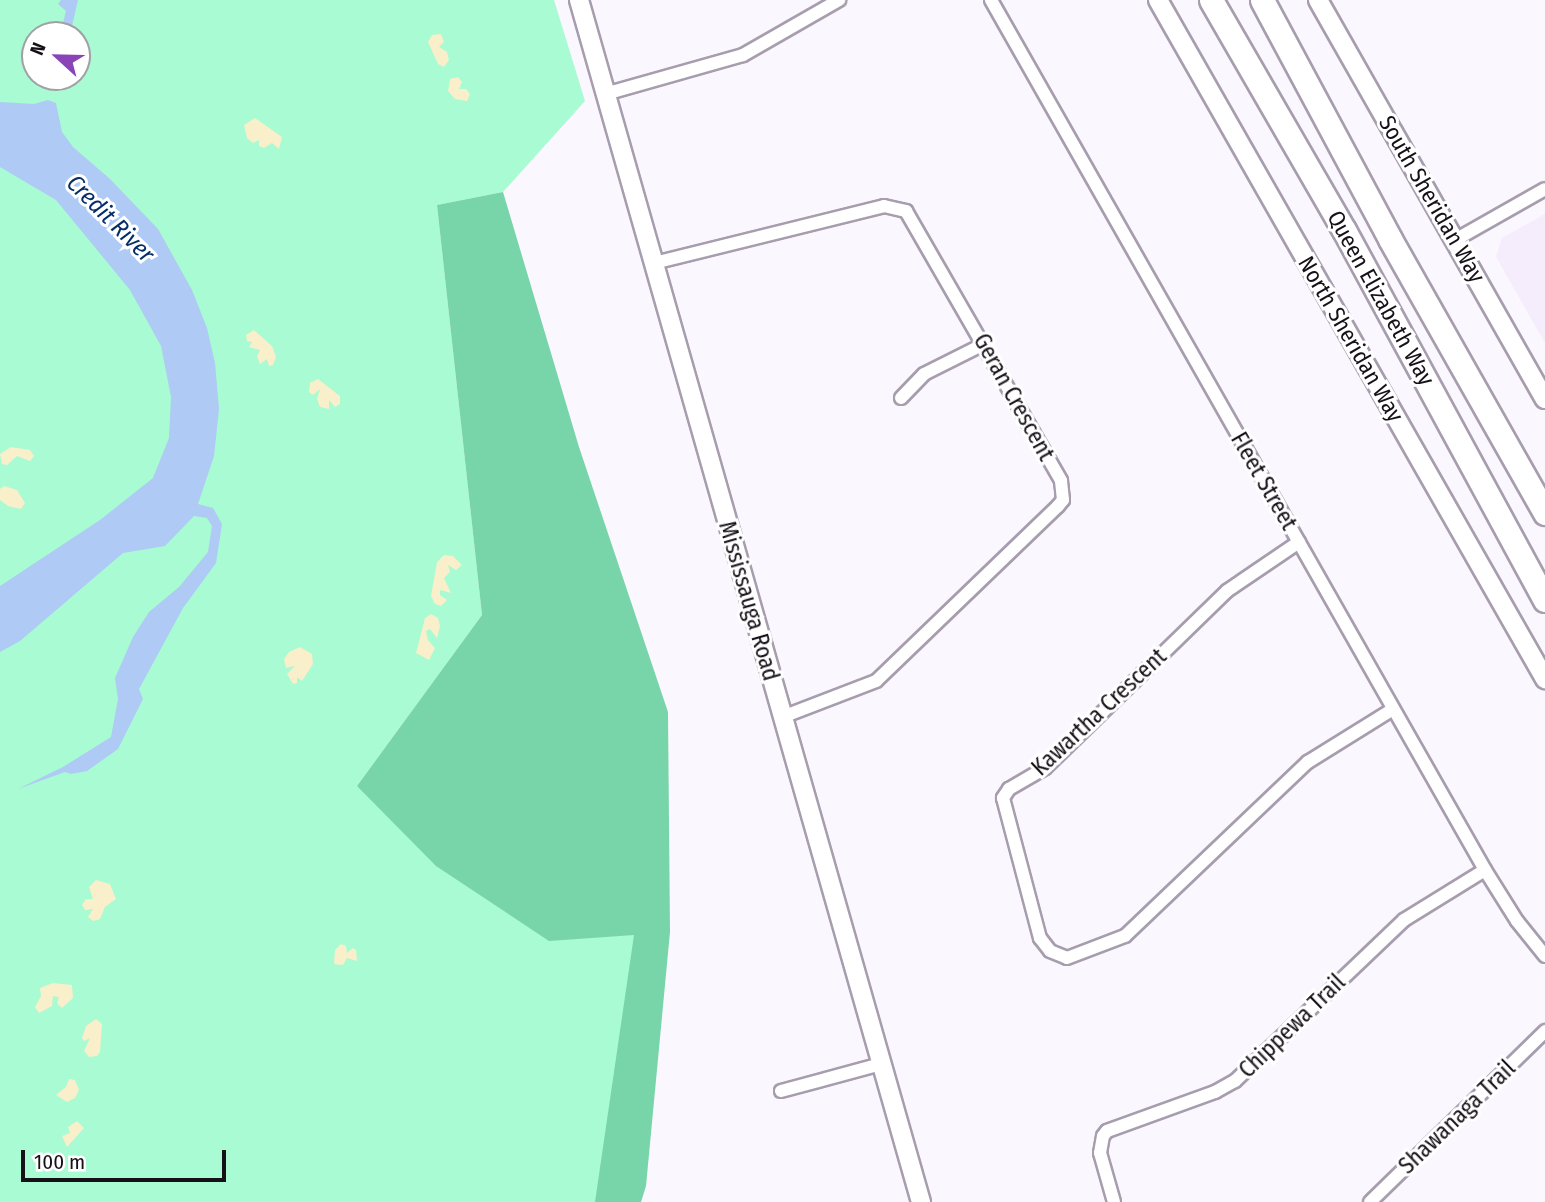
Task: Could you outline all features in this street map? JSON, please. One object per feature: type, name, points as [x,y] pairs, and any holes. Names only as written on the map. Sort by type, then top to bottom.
[{"type":"highway","name":"Queen Elizabeth Way","points":[[1211,0],[1344,230],[1545,600]]},
{"type":"highway","name":"Queen Elizabeth Way","points":[[1262,0],[1390,239],[1545,513]]},
{"type":"main road","name":"Mississauga Road","points":[[579,0],[921,1202]]},
{"type":"main road","name":"North Sheridan Way","points":[[1158,0],[1545,679]]},
{"type":"main road","name":"South Sheridan Way","points":[[1318,0],[1545,399]]},
{"type":"street","points":[[606,94],[743,55],[839,0]]},
{"type":"street","name":"Fleet Street","points":[[991,0],[1485,870],[1517,921],[1545,956]]},
{"type":"street","points":[[1455,240],[1545,189]]},
{"type":"street","name":"Geran Crescent","points":[[654,263],[884,206],[906,211],[914,220],[1062,481],[1063,499],[876,681],[782,717]]},
{"type":"street","points":[[901,398],[924,374],[984,344]]},
{"type":"street","name":"Kawartha Crescent","points":[[1299,542],[1227,591],[1045,768],[1009,789],[1003,797],[1040,938],[1050,951],[1067,958],[1125,936],[1308,762],[1393,709]]},
{"type":"street","name":"Chippewa Trail","points":[[1114,1202],[1100,1153],[1103,1136],[1107,1131],[1215,1092],[1236,1081],[1404,920],[1485,870]]},
{"type":"street","name":"Shawanaga Trail","points":[[1370,1202],[1545,1031]]},
{"type":"street","points":[[781,1091],[881,1064]]},
{"type":"shaded area","points":[[1545,214],[1545,343],[1496,257],[1502,238]]},
{"type":"green space","points":[[0,0],[554,0],[585,101],[503,192],[437,205],[482,615],[357,786],[635,934],[609,1202],[0,1202]]},
{"type":"green space","points":[[503,192],[579,447],[668,712],[670,932],[646,1186],[641,1202],[595,1202],[634,935],[549,941],[436,866],[357,786],[482,615],[437,205]]},
{"type":"sand","points":[[441,34],[444,42],[439,47],[447,52],[449,60],[444,67],[438,64],[428,42],[432,35]]},
{"type":"sand","points":[[458,77],[462,82],[459,89],[466,89],[470,94],[467,101],[455,99],[448,91],[450,79]]},
{"type":"sand","points":[[255,118],[282,137],[279,149],[272,143],[264,148],[259,146],[259,140],[253,143],[247,138],[244,125]]},
{"type":"sand","points":[[254,330],[272,346],[276,357],[273,365],[269,366],[267,359],[260,364],[257,356],[260,350],[249,347],[252,342],[247,341],[246,335]]},
{"type":"sand","points":[[318,379],[340,396],[340,404],[335,407],[329,400],[329,409],[320,407],[317,399],[320,389],[313,395],[309,392],[310,383]]},
{"type":"sand","points":[[11,447],[30,450],[34,456],[30,461],[17,456],[7,465],[2,464],[0,454]]},
{"type":"sand","points":[[4,486],[17,490],[25,503],[21,509],[8,506],[0,500],[0,489]]},
{"type":"sand","points":[[444,555],[453,556],[462,565],[456,570],[448,565],[450,572],[444,578],[451,593],[440,590],[440,595],[447,600],[441,606],[435,604],[431,596],[437,562]]},
{"type":"sand","points":[[431,614],[438,618],[440,626],[437,638],[430,629],[426,631],[428,640],[435,648],[429,660],[416,653],[425,618]]},
{"type":"sand","points":[[300,647],[312,654],[313,664],[302,681],[297,677],[297,683],[293,684],[287,674],[295,666],[286,668],[284,659],[289,652]]},
{"type":"sand","points":[[96,880],[110,884],[116,899],[105,907],[100,919],[93,921],[88,917],[93,909],[85,910],[82,905],[86,899],[93,899],[89,887]]},
{"type":"sand","points":[[341,944],[346,946],[347,953],[353,948],[356,950],[357,961],[347,958],[343,965],[334,964],[335,950]]},
{"type":"sand","points":[[53,983],[72,985],[73,998],[62,1008],[57,1003],[59,997],[53,996],[52,1006],[39,1013],[35,1007],[41,996],[40,988]]},
{"type":"sand","points":[[96,1019],[102,1024],[100,1052],[97,1056],[89,1057],[84,1051],[90,1038],[84,1041],[82,1038],[86,1026]]},
{"type":"sand","points":[[69,1079],[75,1080],[79,1090],[75,1098],[67,1102],[56,1095],[66,1087]]},
{"type":"sand","points":[[77,1121],[84,1128],[67,1147],[62,1136],[70,1133],[68,1127]]},
{"type":"water","points":[[61,0],[78,0],[73,21],[64,21],[66,11],[58,4]]},
{"type":"water","name":"Credit River","points":[[48,100],[56,103],[62,132],[73,147],[110,179],[158,229],[192,290],[207,328],[215,363],[219,409],[214,456],[198,504],[213,508],[222,524],[216,563],[183,608],[139,689],[143,699],[118,749],[87,771],[71,774],[65,772],[18,789],[63,767],[111,737],[118,699],[115,678],[133,637],[149,612],[179,587],[208,552],[212,526],[207,518],[194,516],[165,546],[123,553],[20,641],[0,652],[0,586],[100,520],[153,478],[169,438],[171,397],[161,346],[130,290],[56,200],[0,167],[0,102],[34,104]]}]
